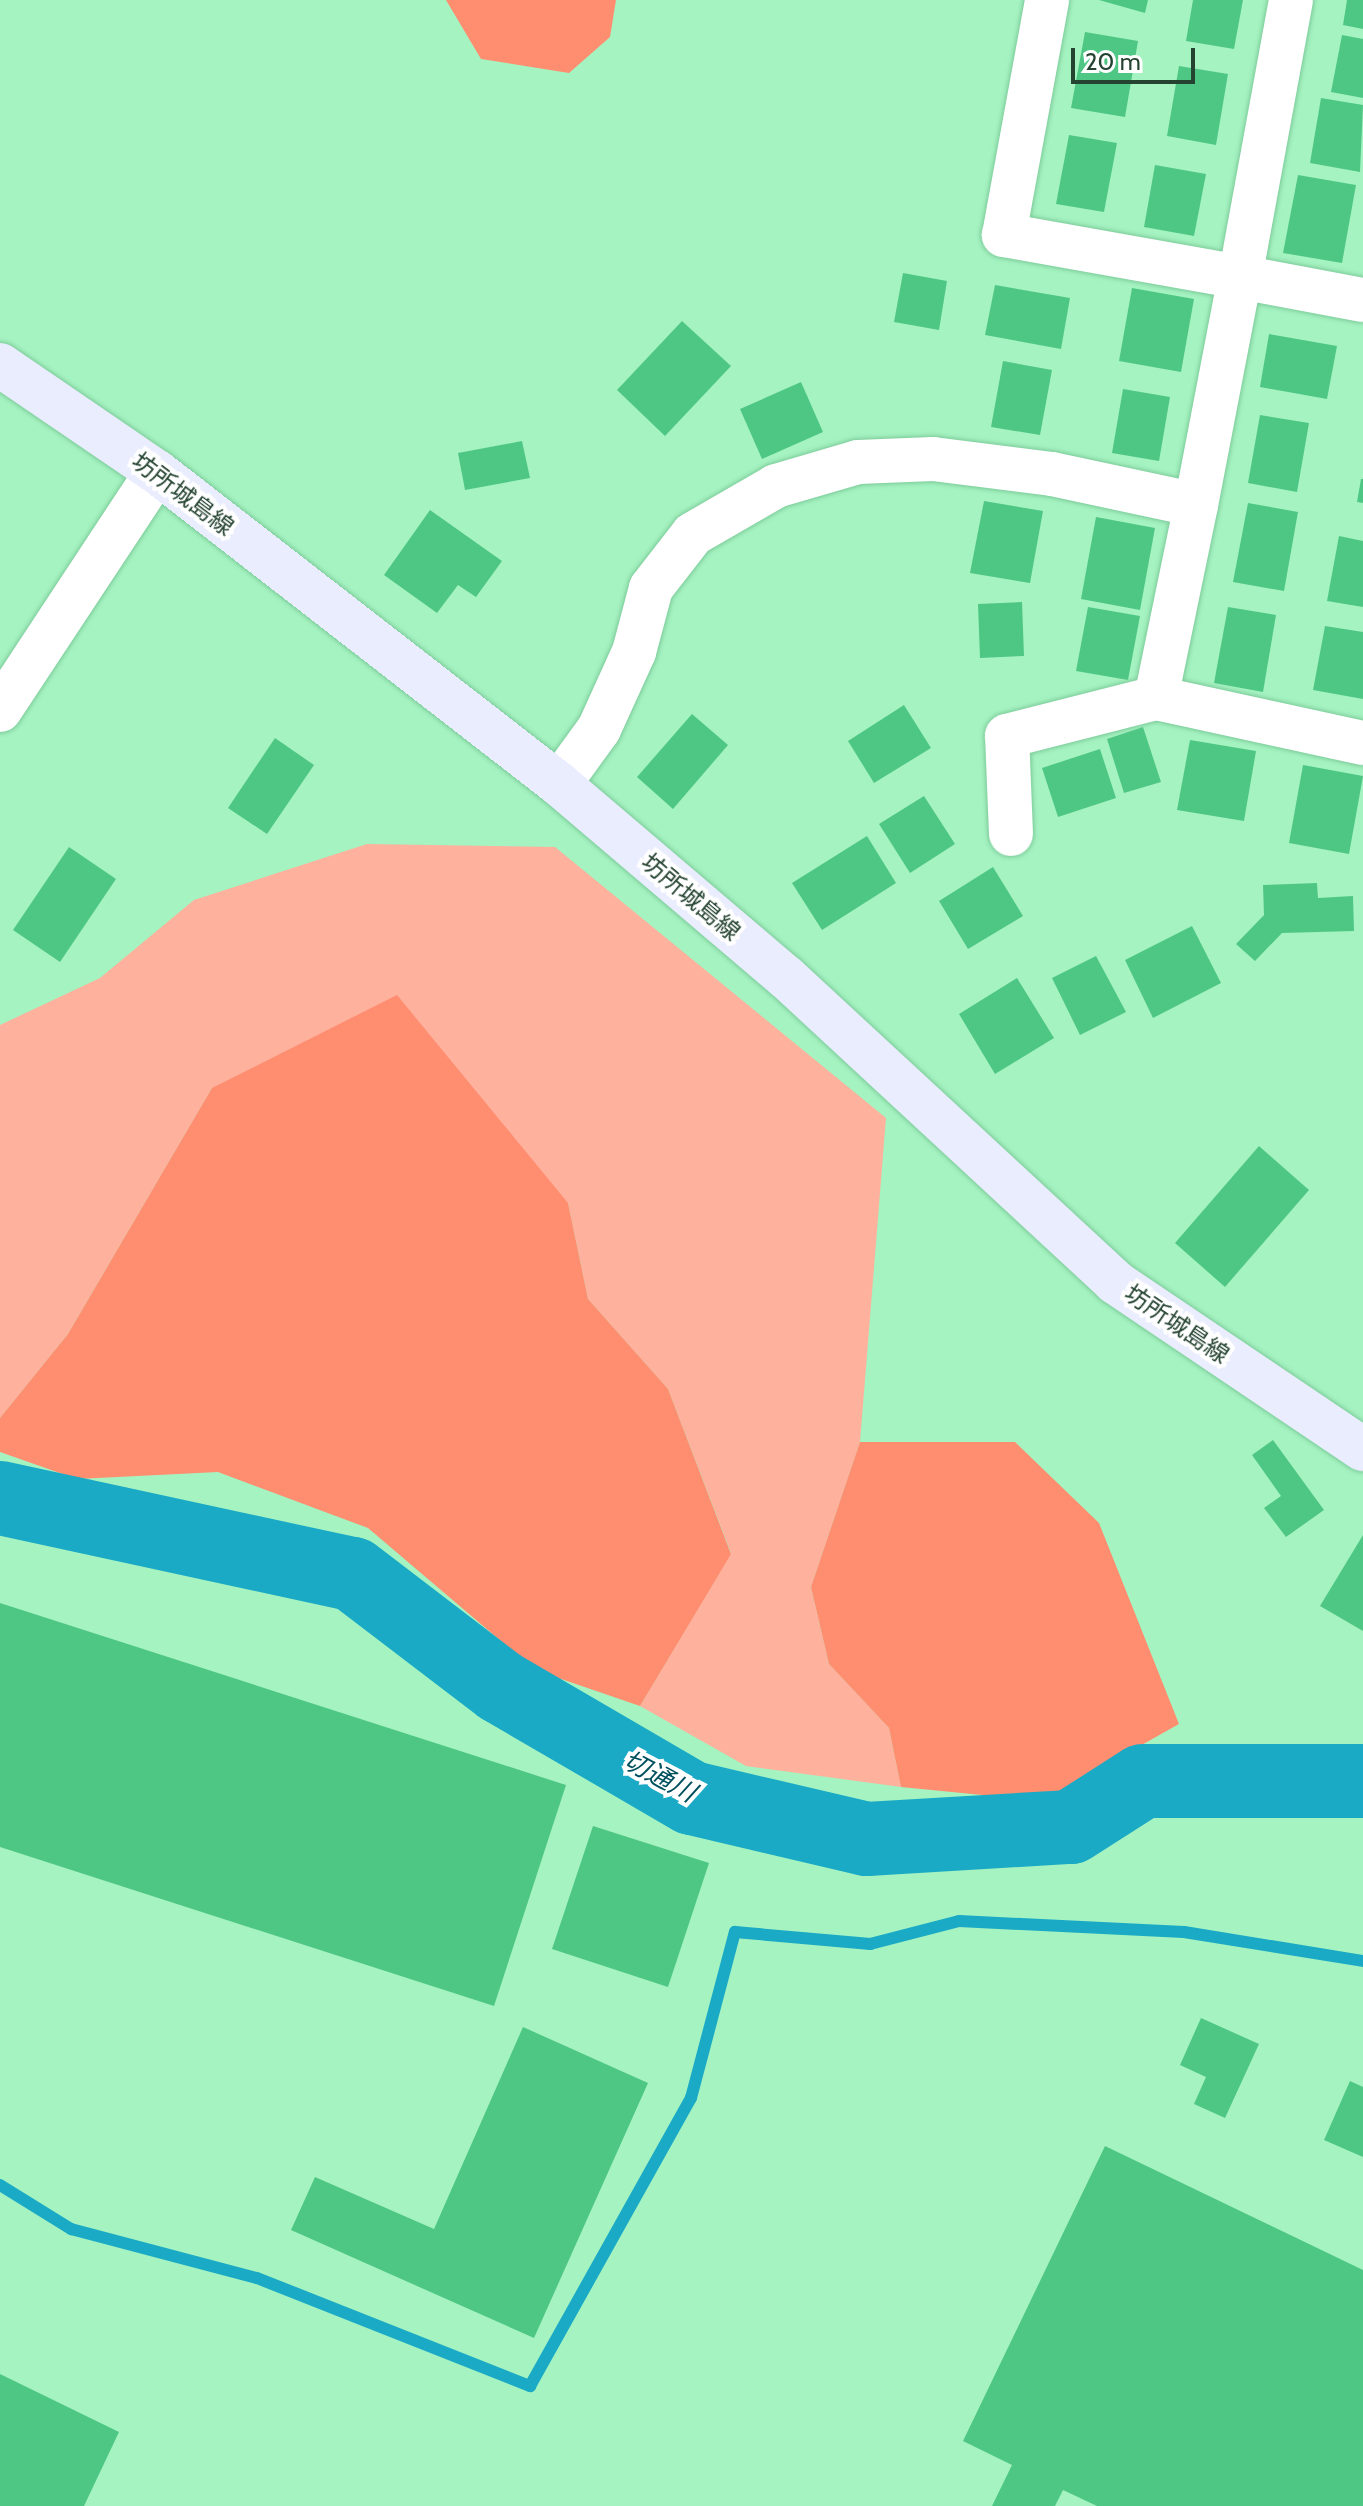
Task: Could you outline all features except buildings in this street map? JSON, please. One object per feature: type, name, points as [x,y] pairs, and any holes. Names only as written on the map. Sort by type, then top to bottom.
[{"type":"main road","name":"坊所城島線","points":[[0,365],[157,472],[559,784],[786,977],[1115,1282],[1363,1449]]},
{"type":"street","points":[[1047,0],[1004,235],[1363,300]]},
{"type":"street","points":[[1156,698],[1196,505],[1291,0]]},
{"type":"street","points":[[559,784],[599,729],[634,652],[651,588],[693,534],[776,486],[858,462],[933,459],[1052,474],[1196,505]]},
{"type":"street","points":[[0,710],[157,472]]},
{"type":"street","points":[[1011,834],[1007,736],[1156,698],[1363,743]]},
{"type":"shaded area","points":[[446,0],[616,0],[610,37],[569,73],[481,59]]},
{"type":"shaded area","points":[[367,844],[555,847],[886,1118],[860,1442],[811,1587],[829,1664],[889,1728],[901,1787],[746,1766],[640,1706],[731,1553],[668,1389],[588,1299],[568,1203],[212,1088],[68,1334],[0,1418],[0,1025],[100,978],[194,900]]},
{"type":"shaded area","points":[[397,995],[568,1203],[588,1299],[668,1389],[731,1554],[640,1706],[535,1670],[368,1528],[218,1472],[77,1479],[0,1452],[0,1418],[68,1334],[212,1088]]},
{"type":"shaded area","points":[[860,1442],[1015,1442],[1099,1523],[1179,1724],[1042,1801],[901,1787],[889,1728],[829,1664],[811,1587]]},
{"type":"waterway","name":"切通川","points":[[0,1498],[353,1574],[501,1687],[692,1798],[867,1839],[1071,1827],[1143,1781],[1363,1781]]},
{"type":"waterway","points":[[0,2185],[71,2229],[257,2278],[530,2386],[691,2098],[735,1932],[870,1944],[959,1921],[1184,1932],[1363,1961]]}]
